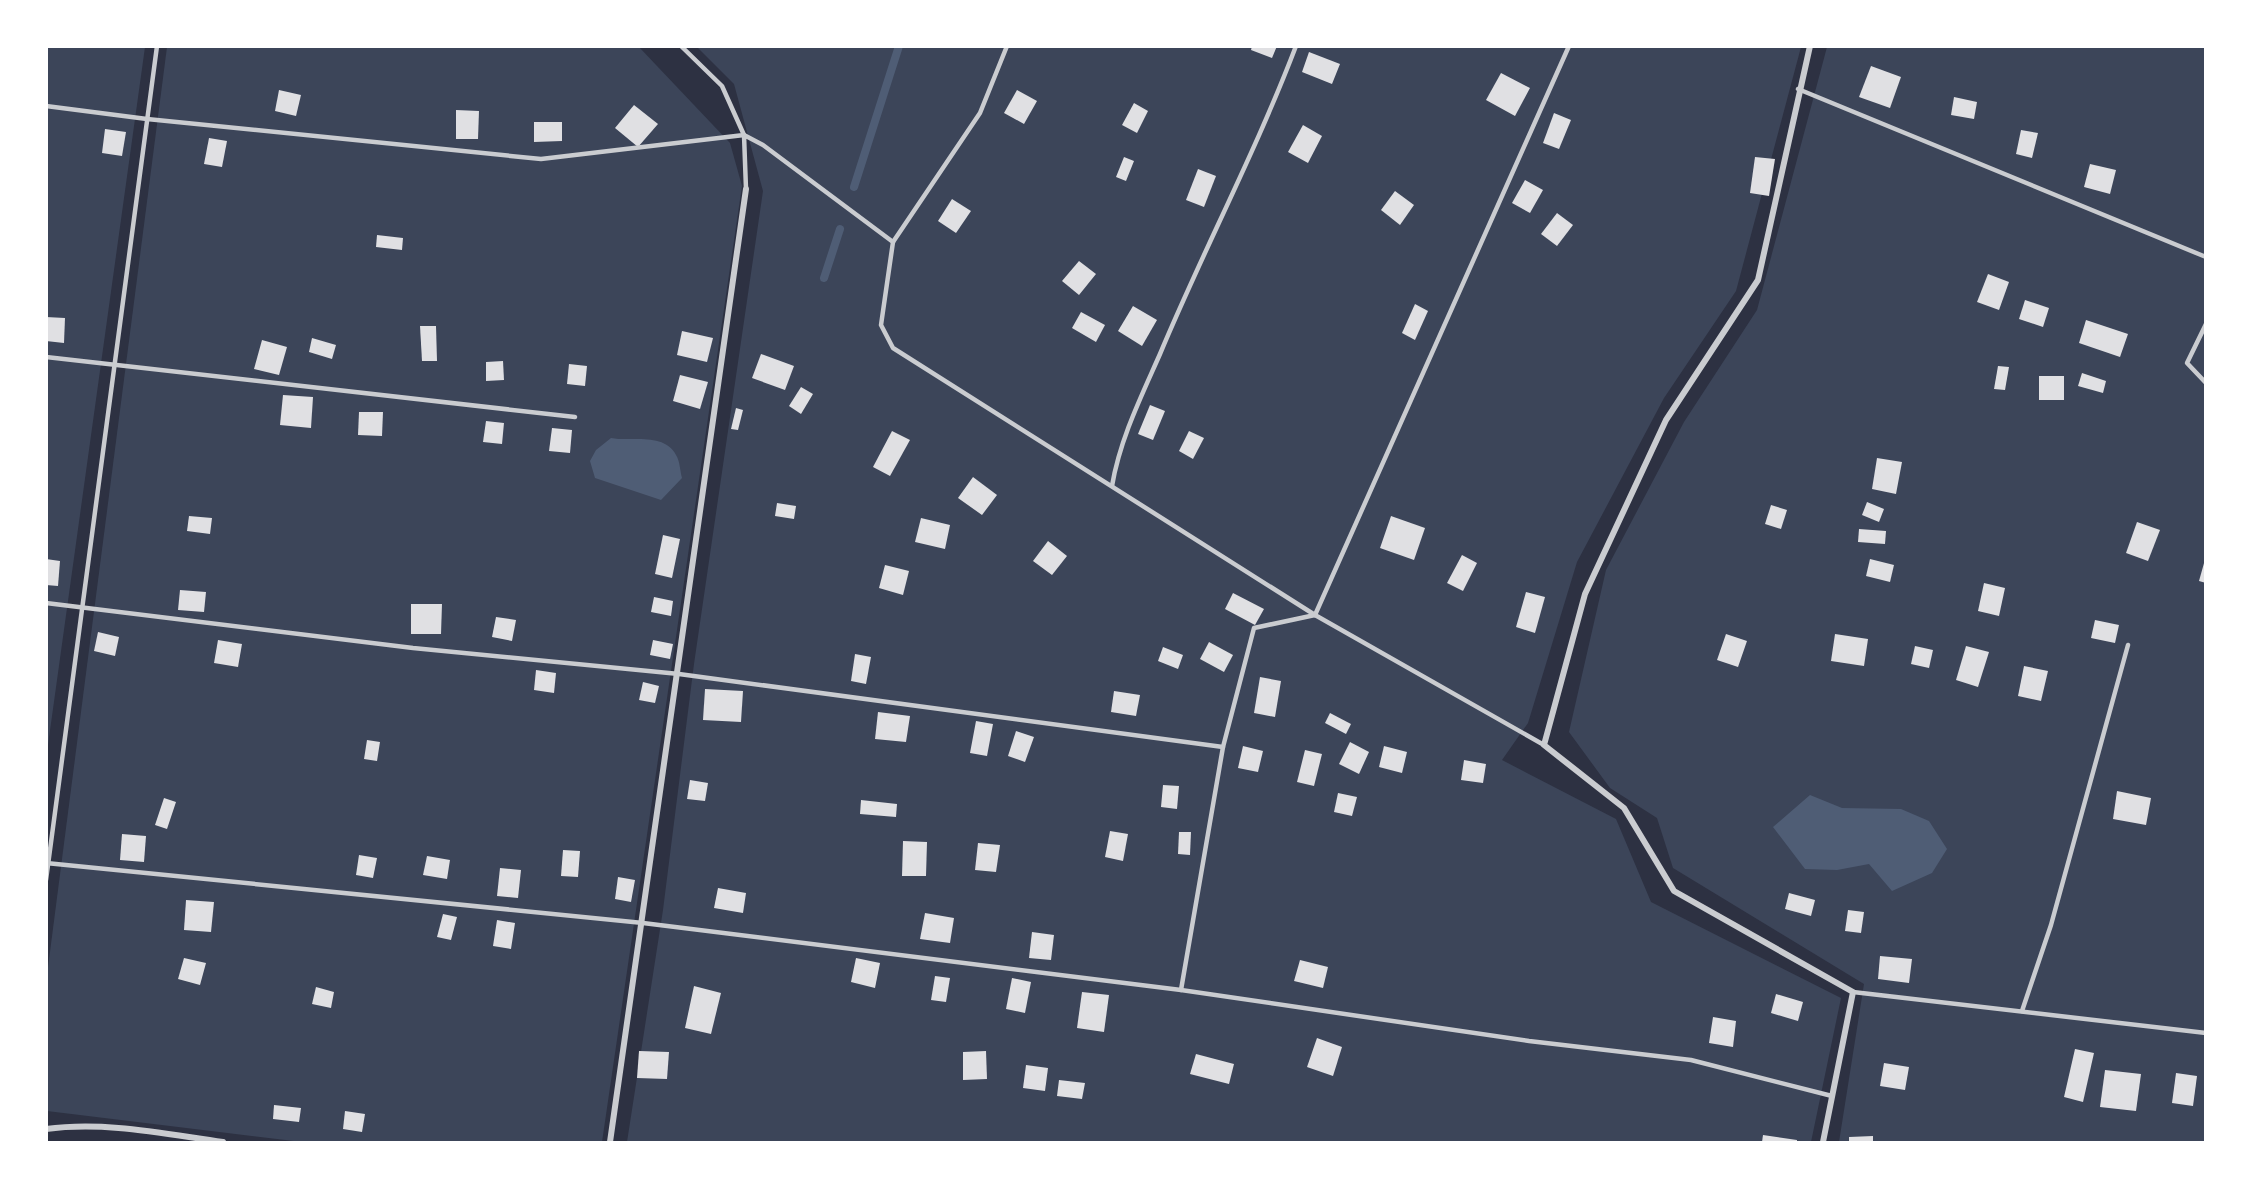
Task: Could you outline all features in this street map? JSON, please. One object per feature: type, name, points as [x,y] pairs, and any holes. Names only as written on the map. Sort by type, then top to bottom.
[{"type":"street","points":[[1810,46],[1798,89],[1758,280],[1666,420],[1585,594],[1544,745],[1624,808],[1674,891],[1853,992],[1823,1143]]},
{"type":"street","points":[[610,1143],[679,674],[746,189]]},
{"type":"street","points":[[46,1129],[69,1126],[136,1130],[223,1143]]},
{"type":"lane","points":[[46,880],[157,46]]},
{"type":"lane","points":[[681,46],[722,86],[744,135],[746,189]]},
{"type":"lane","points":[[1007,46],[980,113],[893,242],[880,325],[893,348],[1315,615],[1544,745]]},
{"type":"lane","points":[[1112,486],[1122,443],[1176,316],[1278,95],[1296,46]]},
{"type":"lane","points":[[1315,615],[1569,46]]},
{"type":"lane","points":[[1798,89],[2205,257]]},
{"type":"lane","points":[[46,106],[147,119],[541,159],[744,135],[762,145],[893,242]]},
{"type":"lane","points":[[2205,324],[2187,363],[2205,383]]},
{"type":"lane","points":[[46,357],[575,417]]},
{"type":"lane","points":[[46,603],[413,648],[679,674],[1223,747]]},
{"type":"lane","points":[[1181,990],[1223,747],[1254,628],[1315,615]]},
{"type":"lane","points":[[2022,1011],[2051,926],[2128,645]]},
{"type":"lane","points":[[48,863],[643,922],[1181,990],[1529,1041],[1691,1060],[1832,1096]]},
{"type":"lane","points":[[1853,992],[2205,1033]]},
{"type":"shaded area","points":[[47,47],[145,47],[47,752]]},
{"type":"shaded area","points":[[167,47],[639,47],[730,143],[742,186],[602,1142],[302,1142],[47,1111],[47,975]]},
{"type":"shaded area","points":[[697,47],[1801,47],[1736,291],[1664,398],[1577,562],[1528,723],[1502,760],[1616,819],[1651,902],[1841,998],[1811,1142],[627,1142],[663,910],[694,664],[763,191],[734,84]]},
{"type":"shaded area","points":[[1827,47],[2205,47],[2205,1142],[1839,1142],[1864,984],[1673,868],[1657,818],[1610,788],[1569,732],[1606,570],[1684,422],[1757,310]]},
{"type":"shaded area","points":[[611,438],[646,439],[663,443],[671,448],[677,457],[682,478],[661,500],[595,478],[590,461],[596,450]]},
{"type":"shaded area","points":[[1810,795],[1842,808],[1901,809],[1929,821],[1947,849],[1932,873],[1892,891],[1869,864],[1837,870],[1805,869],[1773,827]]},
{"type":"building","points":[[1252,46],[1277,46],[1272,58],[1251,50]]},
{"type":"building","points":[[1309,52],[1340,64],[1332,84],[1302,72]]},
{"type":"building","points":[[1871,66],[1901,77],[1890,108],[1859,97]]},
{"type":"building","points":[[1501,73],[1530,88],[1515,116],[1486,100]]},
{"type":"building","points":[[279,90],[301,95],[296,116],[275,111]]},
{"type":"building","points":[[1017,90],[1037,101],[1024,124],[1004,113]]},
{"type":"building","points":[[1954,97],[1977,102],[1974,119],[1951,115]]},
{"type":"building","points":[[1134,103],[1148,111],[1137,133],[1122,125]]},
{"type":"building","points":[[634,105],[658,124],[638,147],[615,128]]},
{"type":"building","points":[[456,110],[479,111],[478,139],[456,139]]},
{"type":"building","points":[[1554,113],[1571,120],[1559,149],[1543,143]]},
{"type":"building","points":[[534,122],[562,122],[562,141],[534,142]]},
{"type":"building","points":[[1303,125],[1322,136],[1308,163],[1288,152]]},
{"type":"building","points":[[105,129],[126,132],[122,156],[102,153]]},
{"type":"building","points":[[2021,130],[2038,133],[2032,158],[2016,154]]},
{"type":"building","points":[[209,138],[227,141],[222,167],[204,164]]},
{"type":"building","points":[[1124,157],[1134,161],[1126,181],[1116,177]]},
{"type":"building","points":[[1755,157],[1775,159],[1769,196],[1750,193]]},
{"type":"building","points":[[2090,164],[2116,170],[2110,194],[2084,187]]},
{"type":"building","points":[[1198,169],[1216,176],[1204,207],[1186,200]]},
{"type":"building","points":[[1525,180],[1543,190],[1530,213],[1512,203]]},
{"type":"building","points":[[1395,191],[1414,205],[1400,225],[1381,210]]},
{"type":"building","points":[[952,199],[971,211],[956,233],[938,221]]},
{"type":"building","points":[[1557,213],[1573,225],[1557,246],[1541,234]]},
{"type":"building","points":[[377,235],[403,238],[402,250],[376,247]]},
{"type":"building","points":[[1079,261],[1096,274],[1079,295],[1062,281]]},
{"type":"building","points":[[1988,274],[2009,282],[1999,310],[1977,302]]},
{"type":"building","points":[[2025,300],[2049,308],[2043,327],[2019,319]]},
{"type":"building","points":[[1415,304],[1428,311],[1415,340],[1402,333]]},
{"type":"building","points":[[1133,306],[1157,320],[1142,346],[1118,331]]},
{"type":"building","points":[[1081,312],[1105,325],[1096,342],[1072,328]]},
{"type":"building","points":[[46,317],[65,318],[64,343],[46,341]]},
{"type":"building","points":[[2086,320],[2128,334],[2120,357],[2079,343]]},
{"type":"building","points":[[420,326],[436,326],[437,361],[422,361]]},
{"type":"building","points":[[682,331],[713,338],[707,362],[677,355]]},
{"type":"building","points":[[312,338],[336,345],[332,359],[309,352]]},
{"type":"building","points":[[262,340],[287,347],[279,375],[254,369]]},
{"type":"building","points":[[761,354],[794,366],[785,390],[752,378]]},
{"type":"building","points":[[503,361],[504,380],[486,381],[486,362]]},
{"type":"building","points":[[569,364],[587,366],[585,386],[567,384]]},
{"type":"building","points":[[1998,366],[2009,367],[2005,390],[1994,389]]},
{"type":"building","points":[[2082,373],[2106,381],[2103,393],[2078,386]]},
{"type":"building","points":[[680,375],[708,382],[700,409],[673,401]]},
{"type":"building","points":[[2039,376],[2064,376],[2064,400],[2039,400]]},
{"type":"building","points":[[801,387],[813,394],[801,414],[789,406]]},
{"type":"building","points":[[283,395],[313,397],[311,428],[280,425]]},
{"type":"building","points":[[1150,405],[1165,411],[1153,440],[1138,434]]},
{"type":"building","points":[[736,408],[743,410],[738,430],[731,429]]},
{"type":"building","points":[[359,412],[383,412],[382,436],[358,435]]},
{"type":"building","points":[[486,421],[504,423],[502,444],[483,442]]},
{"type":"building","points":[[552,428],[572,430],[570,453],[549,451]]},
{"type":"building","points":[[892,431],[910,440],[890,476],[873,467]]},
{"type":"building","points":[[1189,431],[1204,438],[1193,459],[1179,451]]},
{"type":"building","points":[[1877,458],[1902,462],[1896,494],[1872,489]]},
{"type":"building","points":[[973,477],[997,495],[982,515],[958,498]]},
{"type":"building","points":[[1867,502],[1884,509],[1879,522],[1862,515]]},
{"type":"building","points":[[777,503],[796,506],[794,519],[775,516]]},
{"type":"building","points":[[1771,505],[1787,510],[1781,529],[1765,524]]},
{"type":"building","points":[[189,516],[212,518],[210,534],[187,531]]},
{"type":"building","points":[[1391,516],[1425,528],[1414,560],[1380,548]]},
{"type":"building","points":[[921,518],[950,525],[945,549],[915,542]]},
{"type":"building","points":[[2137,522],[2160,530],[2148,561],[2126,553]]},
{"type":"building","points":[[1859,529],[1886,531],[1885,544],[1858,542]]},
{"type":"building","points":[[663,535],[680,539],[672,578],[655,574]]},
{"type":"building","points":[[1048,541],[1067,556],[1052,575],[1033,561]]},
{"type":"building","points":[[1462,555],[1477,563],[1463,591],[1447,583]]},
{"type":"building","points":[[2206,556],[2206,583],[2199,581]]},
{"type":"building","points":[[46,559],[60,561],[58,586],[46,585]]},
{"type":"building","points":[[1870,559],[1894,565],[1890,582],[1866,576]]},
{"type":"building","points":[[885,565],[909,571],[903,595],[879,588]]},
{"type":"building","points":[[1984,583],[2005,588],[1999,616],[1978,611]]},
{"type":"building","points":[[180,590],[206,592],[204,612],[178,610]]},
{"type":"building","points":[[1526,592],[1545,597],[1535,633],[1516,627]]},
{"type":"building","points":[[1233,593],[1264,609],[1255,625],[1225,609]]},
{"type":"building","points":[[654,597],[673,601],[671,616],[651,612]]},
{"type":"building","points":[[411,604],[442,604],[441,634],[411,634]]},
{"type":"building","points":[[496,617],[516,620],[512,641],[492,637]]},
{"type":"building","points":[[2095,620],[2119,625],[2115,643],[2091,638]]},
{"type":"building","points":[[98,632],[119,637],[115,656],[94,651]]},
{"type":"building","points":[[1726,634],[1747,641],[1738,667],[1717,660]]},
{"type":"building","points":[[1835,634],[1868,639],[1864,666],[1831,661]]},
{"type":"building","points":[[218,640],[242,644],[238,667],[214,663]]},
{"type":"building","points":[[653,640],[673,644],[670,659],[650,655]]},
{"type":"building","points":[[1209,642],[1233,655],[1224,672],[1200,659]]},
{"type":"building","points":[[1915,646],[1933,650],[1929,668],[1911,664]]},
{"type":"building","points":[[1966,646],[1989,652],[1978,687],[1956,680]]},
{"type":"building","points":[[1163,647],[1183,655],[1178,669],[1158,661]]},
{"type":"building","points":[[855,654],[871,657],[866,684],[851,681]]},
{"type":"building","points":[[2024,666],[2048,671],[2041,701],[2018,696]]},
{"type":"building","points":[[536,670],[556,673],[554,693],[534,690]]},
{"type":"building","points":[[1260,677],[1281,681],[1275,717],[1254,713]]},
{"type":"building","points":[[643,682],[659,686],[655,703],[639,700]]},
{"type":"building","points":[[705,689],[743,691],[741,722],[703,720]]},
{"type":"building","points":[[1114,691],[1140,695],[1136,716],[1111,712]]},
{"type":"building","points":[[878,712],[910,716],[906,742],[875,739]]},
{"type":"building","points":[[1330,713],[1351,724],[1346,734],[1325,723]]},
{"type":"building","points":[[976,721],[993,724],[987,756],[970,753]]},
{"type":"building","points":[[1016,731],[1034,737],[1025,762],[1008,756]]},
{"type":"building","points":[[367,740],[380,742],[377,761],[364,759]]},
{"type":"building","points":[[1350,742],[1369,752],[1359,774],[1339,764]]},
{"type":"building","points":[[1243,746],[1263,751],[1258,772],[1238,768]]},
{"type":"building","points":[[1384,746],[1407,752],[1402,773],[1379,767]]},
{"type":"building","points":[[1305,750],[1322,754],[1314,786],[1297,782]]},
{"type":"building","points":[[1464,760],[1486,764],[1483,783],[1461,780]]},
{"type":"building","points":[[690,780],[708,783],[705,801],[687,799]]},
{"type":"building","points":[[1163,785],[1179,786],[1177,809],[1161,807]]},
{"type":"building","points":[[2117,791],[2151,798],[2146,825],[2113,819]]},
{"type":"building","points":[[1338,793],[1357,797],[1352,816],[1334,812]]},
{"type":"building","points":[[164,798],[176,802],[167,829],[155,825]]},
{"type":"building","points":[[861,800],[897,804],[896,817],[860,814]]},
{"type":"building","points":[[1110,831],[1128,834],[1123,861],[1105,857]]},
{"type":"building","points":[[1179,832],[1191,832],[1190,855],[1178,854]]},
{"type":"building","points":[[122,834],[146,836],[144,862],[120,860]]},
{"type":"building","points":[[903,841],[927,842],[926,876],[902,876]]},
{"type":"building","points":[[978,843],[1000,845],[996,872],[975,870]]},
{"type":"building","points":[[563,850],[580,851],[578,877],[561,876]]},
{"type":"building","points":[[359,855],[377,858],[373,878],[356,875]]},
{"type":"building","points":[[427,856],[450,860],[447,879],[423,875]]},
{"type":"building","points":[[500,868],[521,870],[518,898],[497,896]]},
{"type":"building","points":[[618,877],[635,880],[631,902],[615,899]]},
{"type":"building","points":[[718,888],[746,893],[743,913],[714,908]]},
{"type":"building","points":[[1789,893],[1815,900],[1811,916],[1785,909]]},
{"type":"building","points":[[186,900],[214,902],[211,932],[184,930]]},
{"type":"building","points":[[1848,910],[1864,912],[1861,933],[1845,931]]},
{"type":"building","points":[[925,913],[954,918],[950,943],[920,939]]},
{"type":"building","points":[[443,914],[457,917],[451,940],[437,937]]},
{"type":"building","points":[[497,920],[515,923],[511,949],[493,946]]},
{"type":"building","points":[[1032,932],[1054,935],[1051,960],[1029,958]]},
{"type":"building","points":[[1880,956],[1912,959],[1909,983],[1878,979]]},
{"type":"building","points":[[184,958],[206,963],[200,985],[178,979]]},
{"type":"building","points":[[856,958],[880,963],[875,988],[851,982]]},
{"type":"building","points":[[1300,960],[1328,967],[1323,988],[1294,981]]},
{"type":"building","points":[[935,976],[950,978],[946,1002],[931,1000]]},
{"type":"building","points":[[1012,978],[1031,982],[1025,1013],[1006,1009]]},
{"type":"building","points":[[694,986],[721,993],[711,1034],[685,1028]]},
{"type":"building","points":[[316,987],[334,992],[331,1008],[312,1004]]},
{"type":"building","points":[[1082,992],[1109,995],[1104,1032],[1077,1028]]},
{"type":"building","points":[[1776,994],[1803,1002],[1798,1021],[1771,1013]]},
{"type":"building","points":[[1713,1017],[1736,1021],[1733,1047],[1709,1043]]},
{"type":"building","points":[[1317,1038],[1342,1047],[1333,1076],[1307,1067]]},
{"type":"building","points":[[2075,1049],[2094,1053],[2083,1102],[2064,1097]]},
{"type":"building","points":[[639,1051],[669,1052],[667,1079],[637,1078]]},
{"type":"building","points":[[986,1051],[987,1079],[963,1080],[963,1052]]},
{"type":"building","points":[[1196,1054],[1234,1064],[1229,1084],[1190,1074]]},
{"type":"building","points":[[1884,1063],[1909,1067],[1905,1090],[1880,1086]]},
{"type":"building","points":[[1026,1065],[1048,1068],[1045,1091],[1023,1088]]},
{"type":"building","points":[[2105,1070],[2141,1074],[2136,1111],[2100,1107]]},
{"type":"building","points":[[2176,1073],[2197,1076],[2193,1106],[2172,1103]]},
{"type":"building","points":[[1059,1080],[1085,1083],[1082,1099],[1057,1096]]},
{"type":"building","points":[[274,1105],[301,1108],[299,1122],[273,1119]]},
{"type":"building","points":[[345,1111],[365,1114],[362,1132],[343,1129]]},
{"type":"building","points":[[1763,1135],[1797,1140],[1797,1142],[1762,1142]]},
{"type":"building","points":[[1873,1136],[1873,1142],[1849,1142],[1849,1137]]},
{"type":"waterway","points":[[854,187],[899,46]]},
{"type":"waterway","points":[[824,278],[840,229]]}]
